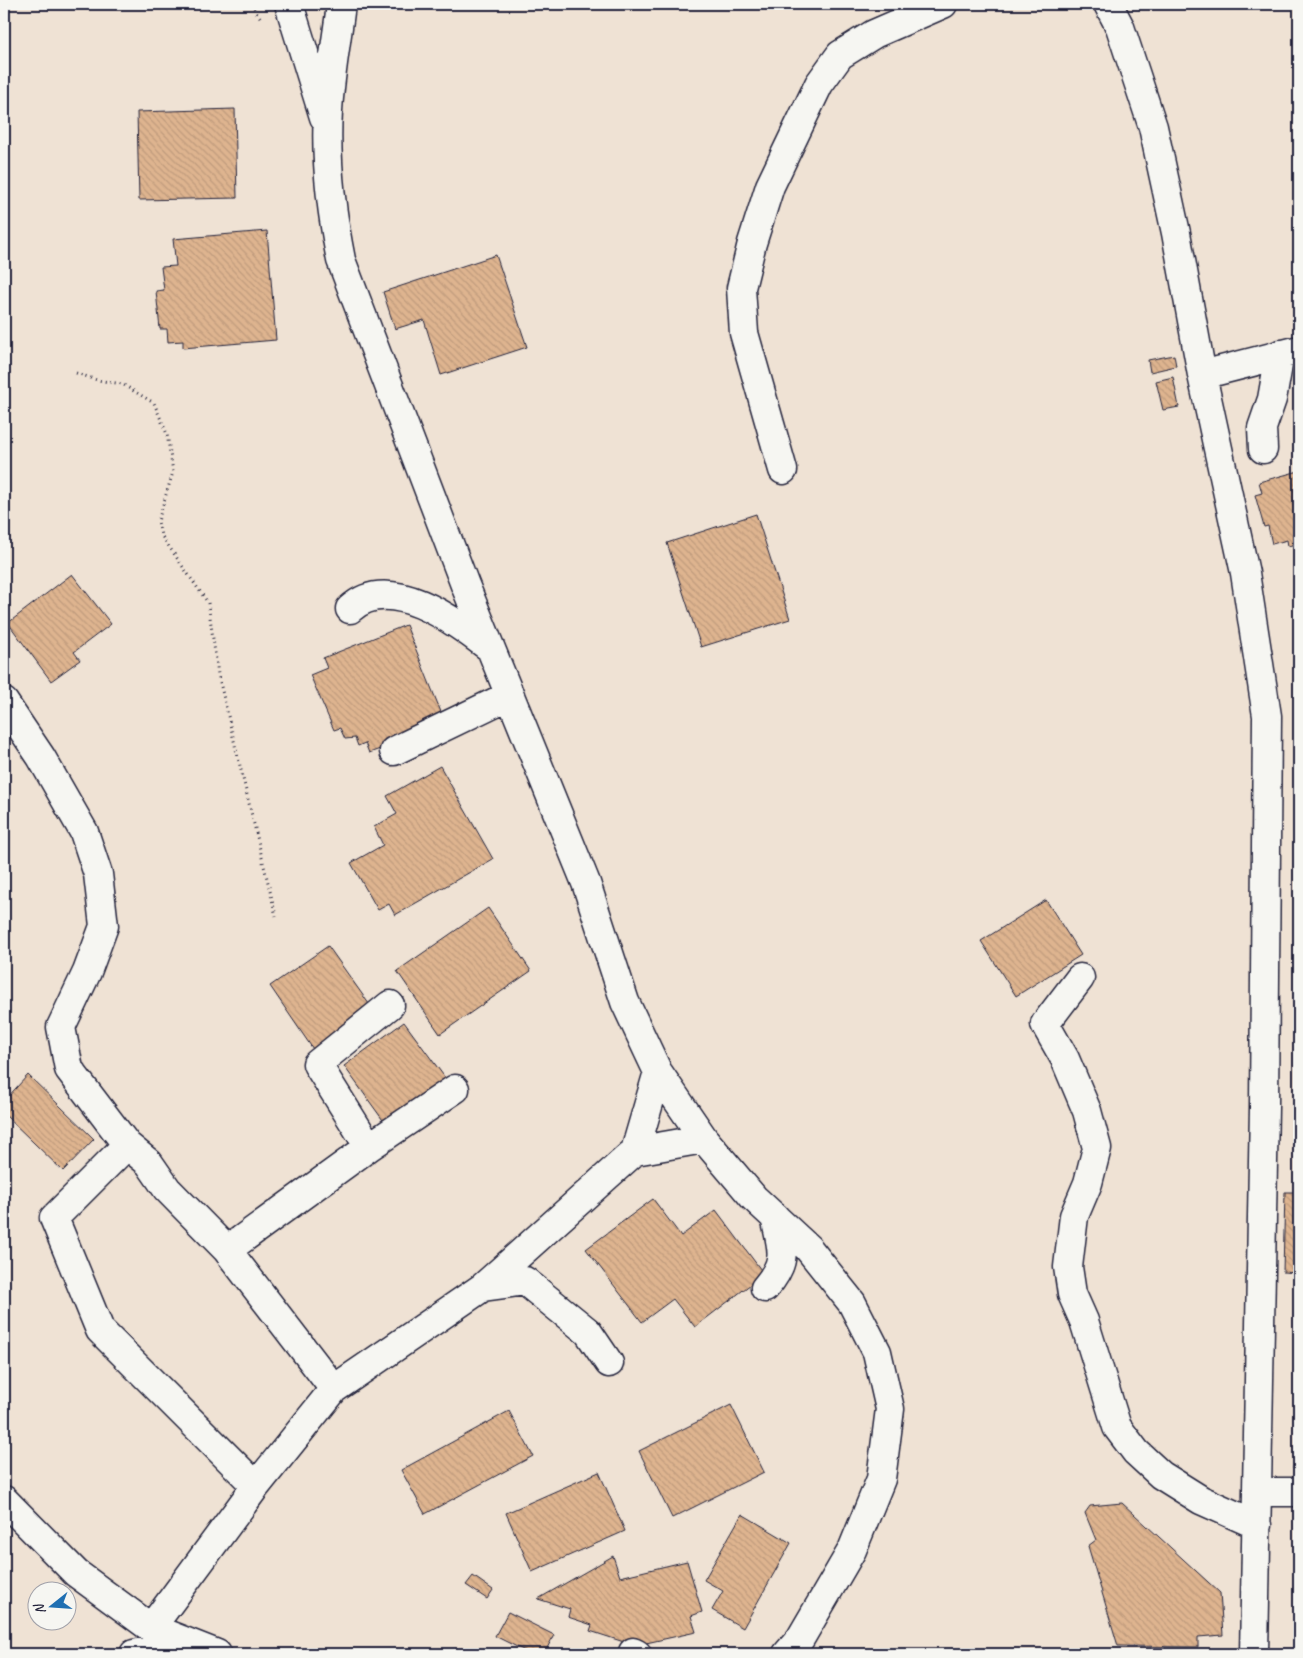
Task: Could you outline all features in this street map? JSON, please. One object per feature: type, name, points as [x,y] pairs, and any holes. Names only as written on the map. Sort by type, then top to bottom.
[{"type":"street","points":[[289,4],[328,120]]},
{"type":"street","points":[[308,4],[308,24],[328,120]]},
{"type":"street","points":[[341,4],[328,120],[331,212],[341,260],[491,649],[586,882],[625,1002],[658,1072],[704,1139],[754,1198],[808,1248],[852,1303],[877,1352],[890,1409],[881,1479],[852,1550],[800,1638],[787,1654]]},
{"type":"street","points":[[783,470],[744,333],[741,288],[752,243],[770,186],[819,84],[840,55],[874,34],[943,4]]},
{"type":"street","points":[[1108,4],[1120,27],[1154,127],[1202,375],[1245,573],[1267,716],[1264,1078],[1254,1654]]},
{"type":"street","points":[[1202,375],[1290,352]]},
{"type":"street","points":[[1263,449],[1262,428],[1290,352]]},
{"type":"street","points":[[350,609],[357,602],[377,597],[400,598],[427,606],[450,618],[491,649]]},
{"type":"street","points":[[394,751],[510,695]]},
{"type":"street","points":[[4,702],[41,757],[84,832],[98,874],[104,926],[86,972],[61,1026],[68,1069],[127,1145],[149,1163],[167,1189],[227,1250],[334,1389]]},
{"type":"street","points":[[1080,978],[1045,1024],[1065,1059],[1087,1111],[1097,1148],[1088,1183],[1074,1216],[1068,1267],[1072,1294],[1084,1321],[1117,1428],[1136,1452],[1161,1475],[1201,1500],[1257,1524]]},
{"type":"street","points":[[369,1147],[317,1064],[390,1005]]},
{"type":"street","points":[[151,1628],[256,1486],[334,1389],[483,1287],[635,1151],[658,1072]]},
{"type":"street","points":[[227,1250],[369,1147],[455,1089]]},
{"type":"street","points":[[635,1151],[704,1139]]},
{"type":"street","points":[[127,1145],[54,1218],[100,1330],[256,1486]]},
{"type":"street","points":[[765,1288],[777,1274],[783,1253],[775,1217]]},
{"type":"street","points":[[483,1287],[525,1281],[588,1332],[609,1363]]},
{"type":"street","points":[[1258,1492],[1299,1492]]},
{"type":"street","points":[[4,1500],[76,1573],[151,1628],[217,1654]]},
{"type":"street","points":[[134,1654],[187,1642]]},
{"type":"path","points":[[76,372],[97,380],[122,384],[154,403],[167,434],[173,472],[158,521],[161,534],[208,603],[218,674],[276,916]]},
{"type":"building","points":[[235,109],[237,198],[139,200],[137,112]]},
{"type":"building","points":[[267,231],[276,340],[183,348],[183,341],[168,342],[167,329],[160,329],[156,291],[164,290],[161,267],[176,266],[173,239]]},
{"type":"building","points":[[496,255],[527,347],[441,375],[424,320],[395,329],[383,292]]},
{"type":"building","points":[[1174,355],[1176,366],[1150,372],[1148,360]]},
{"type":"building","points":[[1173,377],[1179,407],[1163,410],[1156,381]]},
{"type":"building","points":[[1299,471],[1299,543],[1288,546],[1287,540],[1272,544],[1268,526],[1264,527],[1255,495],[1262,493],[1259,482]]},
{"type":"building","points":[[756,514],[790,619],[701,647],[667,543]]},
{"type":"building","points":[[72,574],[111,624],[74,652],[80,660],[51,681],[8,623]]},
{"type":"building","points":[[406,625],[443,717],[397,743],[369,753],[365,743],[358,746],[355,738],[345,739],[340,728],[334,730],[310,675],[327,668],[323,658]]},
{"type":"building","points":[[440,766],[493,859],[395,915],[389,904],[378,910],[351,863],[383,845],[374,827],[397,814],[387,796]]},
{"type":"building","points":[[1046,900],[1081,955],[1016,996],[981,941]]},
{"type":"building","points":[[488,908],[531,971],[440,1034],[397,971]]},
{"type":"building","points":[[328,946],[374,1011],[315,1052],[270,986]]},
{"type":"building","points":[[404,1022],[446,1079],[385,1123],[344,1066]]},
{"type":"building","points":[[28,1075],[94,1139],[63,1171],[4,1114],[4,1101]]},
{"type":"building","points":[[1285,1192],[1299,1192],[1299,1273],[1283,1272]]},
{"type":"building","points":[[653,1199],[681,1236],[716,1210],[764,1274],[695,1327],[673,1299],[642,1322],[586,1249]]},
{"type":"building","points":[[731,1405],[764,1472],[672,1518],[639,1451]]},
{"type":"building","points":[[509,1411],[533,1456],[425,1514],[401,1470]]},
{"type":"building","points":[[1296,1447],[1299,1447],[1299,1470],[1293,1469]]},
{"type":"building","points":[[599,1472],[625,1531],[532,1572],[506,1513]]},
{"type":"building","points":[[1122,1503],[1220,1593],[1223,1635],[1198,1637],[1198,1647],[1118,1646],[1088,1546],[1096,1540],[1085,1513],[1090,1506]]},
{"type":"building","points":[[742,1514],[791,1543],[743,1628],[712,1610],[723,1591],[704,1580]]},
{"type":"building","points":[[613,1556],[620,1577],[687,1561],[702,1612],[691,1616],[696,1632],[637,1645],[627,1643],[590,1631],[592,1625],[568,1617],[570,1609],[538,1599]]},
{"type":"building","points":[[473,1576],[493,1590],[487,1599],[466,1585]]},
{"type":"building","points":[[508,1612],[554,1635],[544,1654],[531,1654],[495,1636]]}]
